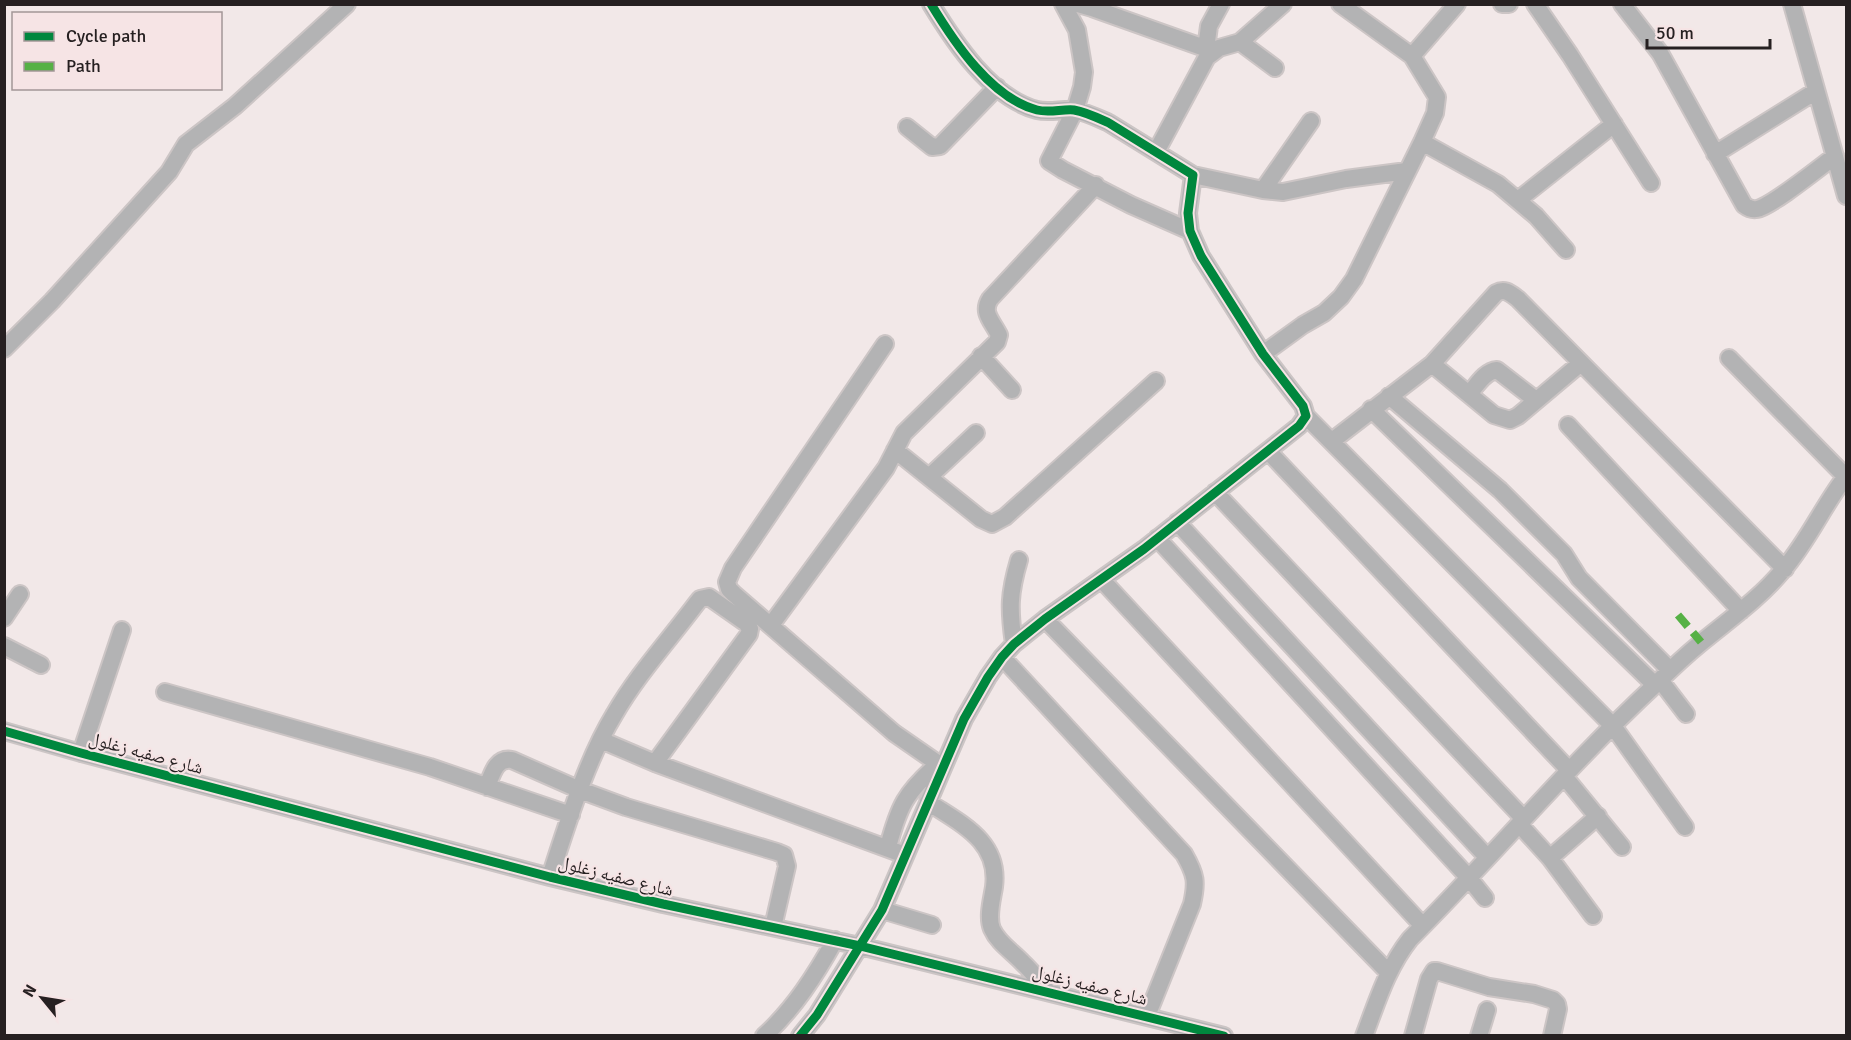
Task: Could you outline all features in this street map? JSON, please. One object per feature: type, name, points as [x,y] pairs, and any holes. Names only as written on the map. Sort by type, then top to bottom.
[{"type":"street","points":[[4,349],[52,302],[169,172],[186,144],[235,106],[347,4]]},
{"type":"street","points":[[931,4],[969,58],[997,87],[1026,106],[1038,110],[1075,110],[1108,123],[1193,175],[1283,192],[1346,179],[1407,171]]},
{"type":"street","points":[[1064,4],[1077,30],[1083,72],[1082,87],[1075,110],[1050,161],[1131,205],[1190,231]]},
{"type":"street","points":[[1078,4],[1209,50],[1240,42],[1283,4]]},
{"type":"street","points":[[1156,152],[1209,50],[1209,26],[1221,4]]},
{"type":"street","points":[[1263,354],[1324,313],[1341,297],[1354,279],[1435,113],[1437,97],[1412,56],[1340,4]]},
{"type":"street","points":[[1412,56],[1456,4]]},
{"type":"street","points":[[1502,4],[1509,4]]},
{"type":"street","points":[[1536,4],[1651,183]]},
{"type":"street","points":[[1622,4],[1660,53],[1744,205],[1749,209],[1755,210],[1770,203],[1835,156]]},
{"type":"street","points":[[1792,4],[1846,196]]},
{"type":"street","points":[[1240,42],[1275,68]]},
{"type":"street","points":[[906,127],[932,147],[940,146],[997,87]]},
{"type":"street","points":[[1715,154],[1816,91]]},
{"type":"street","points":[[1263,190],[1311,121]]},
{"type":"street","points":[[1518,200],[1614,124]]},
{"type":"street","points":[[1422,142],[1498,184],[1518,200],[1566,250]]},
{"type":"street","points":[[1193,175],[1188,213],[1190,231],[1201,256],[1263,354],[1303,406],[1306,416],[1613,726],[1685,827]]},
{"type":"street","points":[[771,625],[886,468],[904,433],[999,338],[998,331],[986,312],[990,299],[1096,185]]},
{"type":"street","points":[[1332,441],[1432,364],[1496,293],[1501,290],[1507,291],[1518,299],[1785,569]]},
{"type":"street","points":[[885,344],[729,575],[727,582],[729,589],[894,733],[940,766]]},
{"type":"street","points":[[981,356],[1012,390]]},
{"type":"street","points":[[1364,1035],[1388,972],[1401,950],[1566,773],[1613,726],[1662,678],[1741,612],[1785,569],[1806,540],[1830,497],[1846,476],[1729,358]]},
{"type":"street","points":[[1432,364],[1494,415],[1510,420],[1518,416],[1581,363]]},
{"type":"street","points":[[1468,394],[1487,374],[1492,370],[1497,370],[1536,400]]},
{"type":"street","points":[[895,450],[981,519],[992,524],[1156,381]]},
{"type":"street","points":[[1389,396],[1500,489],[1564,554],[1579,578],[1662,678],[1686,714]]},
{"type":"street","points":[[1371,409],[1551,584],[1662,678]]},
{"type":"street","points":[[800,1035],[816,1015],[882,910],[928,802],[940,766],[994,667],[1008,650],[1045,619],[1157,538],[1299,426],[1306,416]]},
{"type":"street","points":[[1568,424],[1741,612]]},
{"type":"street","points":[[929,477],[976,433]]},
{"type":"street","points":[[1268,451],[1566,773],[1622,847]]},
{"type":"street","points":[[1215,492],[1522,822],[1593,916]]},
{"type":"street","points":[[1177,522],[1487,857]]},
{"type":"street","points":[[1157,538],[1485,898]]},
{"type":"street","points":[[1019,560],[1010,590],[1008,650],[1185,854],[1194,870],[1197,885],[1192,904],[1147,1016]]},
{"type":"street","points":[[1551,584],[1571,565]]},
{"type":"street","points":[[1101,579],[1423,926]]},
{"type":"street","points":[[4,618],[21,594]]},
{"type":"street","points":[[550,877],[571,814],[601,740],[627,695],[696,604],[705,597],[713,598],[746,623],[750,629],[749,634],[655,763]]},
{"type":"street","points":[[1045,619],[1388,972]]},
{"type":"street","points":[[81,753],[122,630]]},
{"type":"street","points":[[4,645],[41,665]]},
{"type":"street","points":[[165,692],[430,767],[571,814]]},
{"type":"street","name":"شارع صفيه زغلول","points":[[4,731],[550,877],[663,904],[860,945],[1214,1034]]},
{"type":"street","points":[[601,740],[655,763],[906,855]]},
{"type":"street","points":[[487,786],[495,766],[506,759],[626,807],[784,855],[788,866],[773,927]]},
{"type":"street","points":[[888,847],[904,799],[920,779],[940,766]]},
{"type":"street","points":[[928,802],[967,828],[989,850],[994,864],[995,882],[991,926],[997,938],[1028,968],[1047,991]]},
{"type":"street","points":[[1550,858],[1598,816]]},
{"type":"street","points":[[882,910],[932,925]]},
{"type":"street","points":[[764,1035],[793,1005],[817,972],[835,940]]},
{"type":"street","points":[[1413,1035],[1429,979],[1434,971],[1437,971],[1490,987],[1534,994],[1553,1000],[1557,1004],[1557,1009],[1552,1035]]},
{"type":"street","points":[[1479,1035],[1487,1010]]},
{"type":"marked path","points":[[1678,615],[1701,642]]},
{"type":"cycle path","points":[[800,1036],[817,1015],[882,910],[964,719],[1002,657],[1045,619],[1144,549],[1299,426],[1306,416],[1303,406],[1263,354],[1201,256],[1190,231],[1188,213],[1193,175],[1096,117],[1074,110],[1037,110],[1020,104],[1004,94],[975,67],[931,4]]},
{"type":"cycle path","points":[[4,731],[550,877],[663,904],[860,946],[1224,1036]]}]
